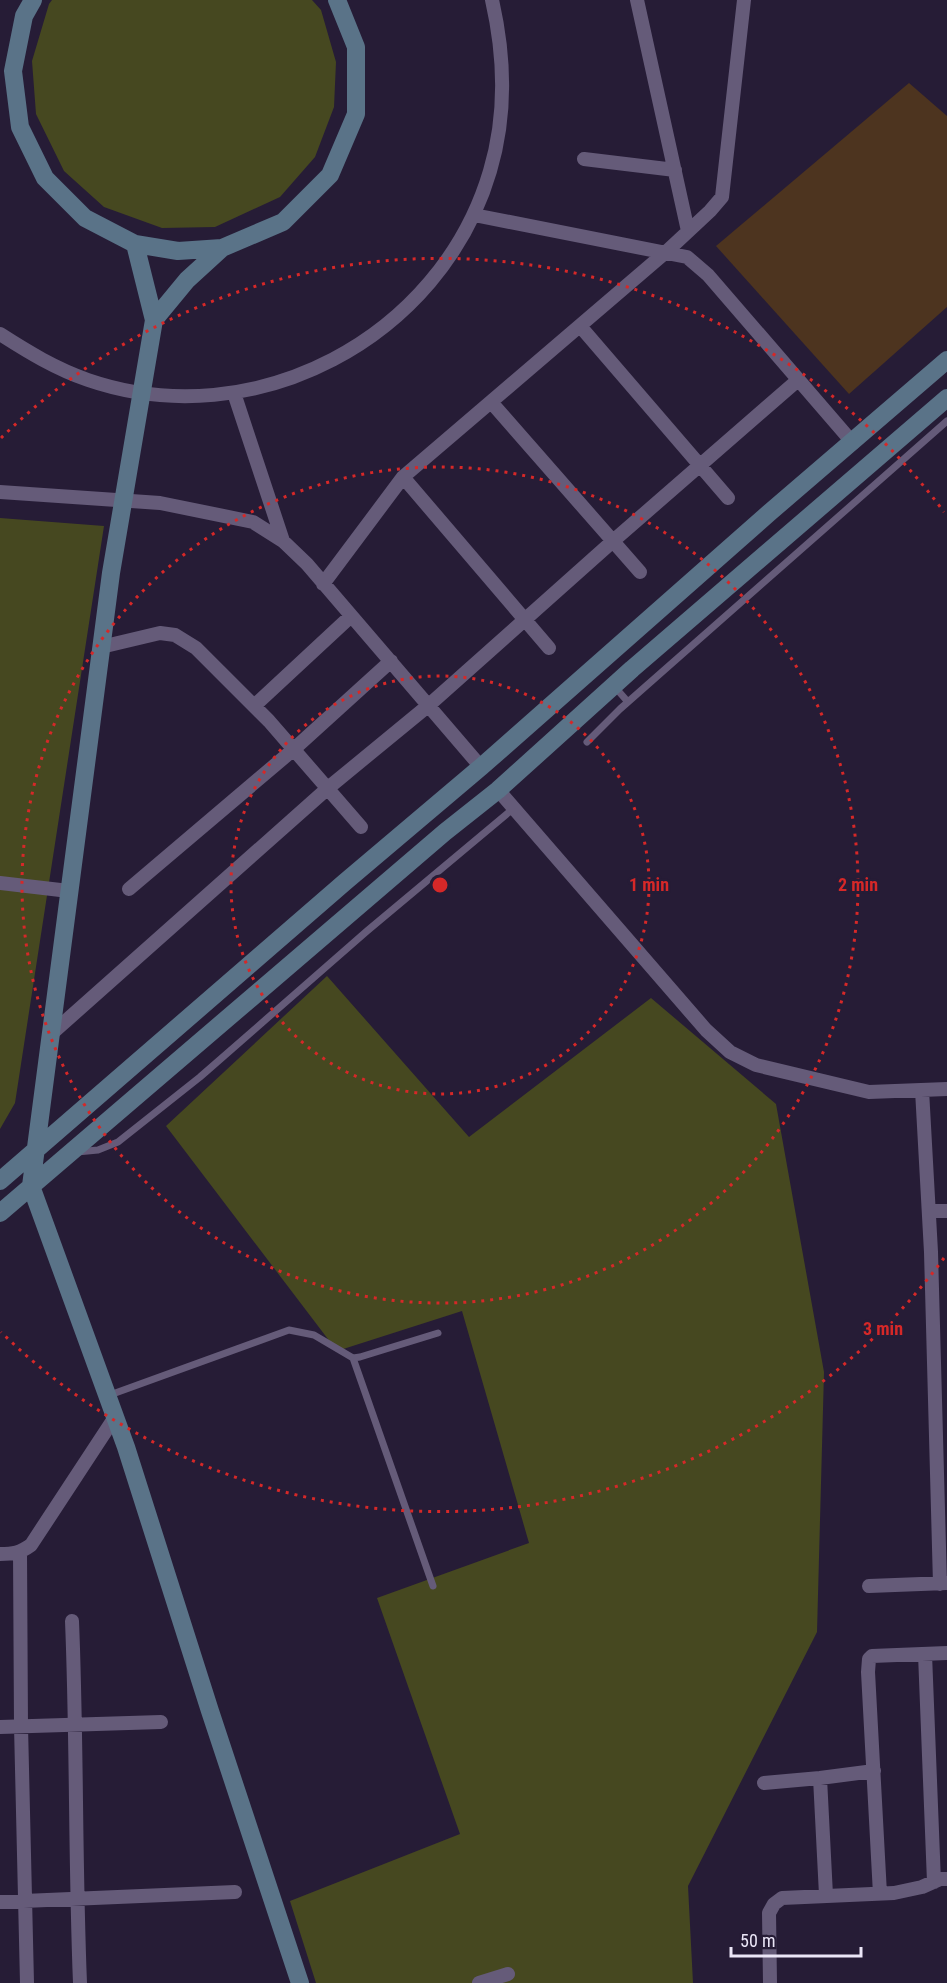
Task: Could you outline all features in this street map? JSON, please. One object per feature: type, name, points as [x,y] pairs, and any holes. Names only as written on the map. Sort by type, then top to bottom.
[{"type":"main road","points":[[33,0],[24,16],[13,71],[20,127],[45,178],[85,218],[135,244],[178,251],[222,248],[283,222],[330,175],[356,114],[356,47],[337,0]]},
{"type":"main road","points":[[135,244],[154,320],[111,573],[31,1186],[115,1417],[300,1983]]},
{"type":"main road","points":[[154,320],[187,280],[222,248]]},
{"type":"main road","points":[[0,1182],[481,767],[947,360]]},
{"type":"main road","points":[[0,1213],[445,832],[498,790],[632,669],[947,398]]},
{"type":"main road","points":[[613,650],[632,669]]},
{"type":"street","points":[[0,334],[40,360],[89,381],[141,393],[203,396],[234,393],[284,381],[332,362],[376,334],[415,300],[441,268],[474,214],[490,171],[500,125],[503,78],[500,32],[492,0]]},
{"type":"street","points":[[637,0],[688,231]]},
{"type":"street","points":[[323,584],[403,477],[666,252],[722,197],[744,0]]},
{"type":"street","points":[[584,159],[675,170]]},
{"type":"street","points":[[474,214],[687,257],[708,275],[852,442]]},
{"type":"street","points":[[580,326],[728,498]]},
{"type":"street","points":[[50,1035],[328,788],[429,705],[613,540],[798,380]]},
{"type":"street","points":[[234,393],[283,541]]},
{"type":"street","points":[[491,402],[640,572]]},
{"type":"street","points":[[403,477],[549,648]]},
{"type":"street","points":[[0,492],[160,503],[253,522],[283,541],[307,564],[481,767]]},
{"type":"street","points":[[254,706],[351,616]]},
{"type":"street","points":[[101,647],[160,633],[175,635],[196,648],[294,749],[361,827]]},
{"type":"street","points":[[129,889],[294,749],[391,661]]},
{"type":"street","points":[[498,790],[706,1030],[730,1052],[756,1065],[869,1092],[947,1089]]},
{"type":"street","points":[[0,883],[69,891]]},
{"type":"street","points":[[869,1586],[944,1584],[922,1090]]},
{"type":"street","points":[[929,1210],[947,1211]]},
{"type":"street","points":[[0,1554],[20,1552],[31,1545],[115,1417]]},
{"type":"street","points":[[20,1552],[21,1726],[27,1983]]},
{"type":"street","points":[[72,1621],[76,1725],[76,1899],[80,1983]]},
{"type":"street","points":[[880,1894],[869,1659],[872,1656],[947,1653]]},
{"type":"street","points":[[770,1983],[769,1913],[774,1904],[782,1898],[880,1894],[922,1887],[940,1881],[925,1654]]},
{"type":"street","points":[[0,1727],[161,1722]]},
{"type":"street","points":[[764,1783],[874,1771]]},
{"type":"street","points":[[820,1778],[826,1895]]},
{"type":"street","points":[[0,1902],[235,1892]]},
{"type":"street","points":[[479,1983],[508,1974]]},
{"type":"lane","points":[[587,742],[628,702],[947,421]]},
{"type":"lane","points":[[614,686],[628,702]]},
{"type":"lane","points":[[70,1152],[98,1150],[118,1142],[200,1077],[367,931],[514,808]]},
{"type":"lane","points":[[107,1396],[289,1330],[314,1335],[353,1358],[438,1333]]},
{"type":"lane","points":[[353,1358],[433,1586]]},
{"type":"green space","points":[[52,0],[312,0],[321,10],[336,62],[334,107],[315,157],[280,197],[215,227],[162,228],[104,207],[64,171],[36,114],[32,61]]},
{"type":"green space","points":[[0,518],[104,526],[15,1103],[0,1129]]},
{"type":"green space","points":[[327,976],[469,1137],[651,998],[776,1104],[824,1372],[817,1632],[688,1886],[693,1983],[316,1983],[290,1901],[460,1834],[377,1598],[529,1543],[462,1311],[337,1351],[166,1126]]},
{"type":"building","points":[[909,83],[947,116],[947,307],[849,394],[716,246]]}]
